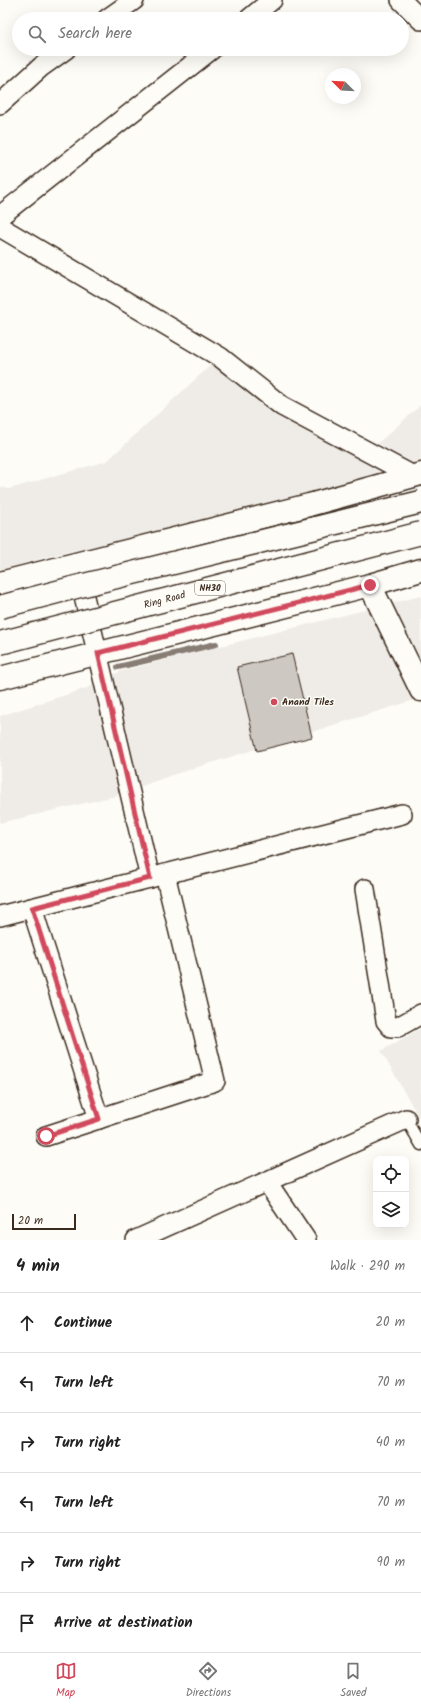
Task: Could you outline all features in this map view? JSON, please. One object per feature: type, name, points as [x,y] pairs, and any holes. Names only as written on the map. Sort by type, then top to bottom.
[{"type":"main road","points":[[0,583],[309,505],[417,475]]},
{"type":"main road","points":[[0,607],[421,502]]},
{"type":"main road","name":"Ring Road","points":[[0,643],[421,533]]},
{"type":"main road","points":[[0,678],[98,653],[373,591],[421,570]]},
{"type":"main road","points":[[373,591],[421,690]]},
{"type":"street","points":[[117,12],[134,0]]},
{"type":"street","points":[[257,12],[272,0]]},
{"type":"street","points":[[401,0],[421,20]]},
{"type":"street","points":[[0,104],[41,67],[56,56]]},
{"type":"street","points":[[0,216],[203,56]]},
{"type":"street","points":[[0,227],[220,357],[282,406],[417,475]]},
{"type":"street","points":[[46,1136],[216,1081],[157,876],[76,564]]},
{"type":"street","points":[[0,916],[402,814]]},
{"type":"street","points":[[365,889],[386,1021],[391,1027],[398,1026],[421,1014]]},
{"type":"street","points":[[32,908],[99,1119]]},
{"type":"street","points":[[136,1240],[406,1119]]},
{"type":"street","points":[[266,1182],[306,1240]]},
{"type":"lane","points":[[406,1119],[421,1145]]},
{"type":"shaded area","points":[[214,362],[283,418],[387,474],[260,509],[46,557],[0,571],[0,487],[9,489],[107,461]]},
{"type":"shaded area","points":[[421,405],[421,466],[415,468],[378,443]]},
{"type":"shaded area","points":[[421,596],[421,698],[169,776],[115,796],[0,823],[0,716],[87,688],[121,671]]},
{"type":"shaded area","points":[[421,1028],[421,1121],[381,1051]]},
{"type":"building","name":"Anand Tiles","points":[[292,654],[312,737],[257,751],[237,667]]},
{"type":"waterway","points":[[118,667],[216,644]]},
{"type":"place","name":"Anand Tiles","points":[[274,702]]},
{"type":"route","points":[[46,1136],[99,1119],[32,908],[150,878],[98,653],[370,585]]}]
